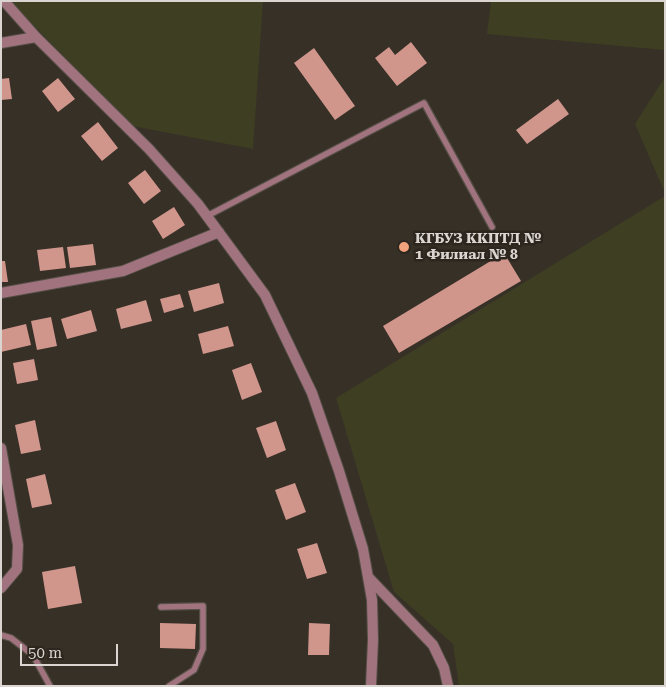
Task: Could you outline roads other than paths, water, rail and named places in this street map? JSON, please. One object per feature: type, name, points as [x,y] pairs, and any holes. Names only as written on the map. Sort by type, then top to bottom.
[{"type":"street","points":[[4,1],[36,37],[149,149],[207,216],[265,295],[312,393],[363,549],[372,600],[371,686]]},
{"type":"street","points":[[1,44],[36,37]]},
{"type":"street","points":[[1,293],[122,271],[219,232]]},
{"type":"street","points":[[1,448],[18,545],[17,569],[2,586]]},
{"type":"street","points":[[368,578],[434,645],[444,668],[448,686]]},
{"type":"lane","points":[[207,216],[424,103],[492,227]]},
{"type":"lane","points":[[162,607],[203,606],[203,649],[194,670],[169,686]]},
{"type":"lane","points":[[1,635],[11,638],[33,655],[50,686]]},
{"type":"place","name":"КГБУЗ ККПТД № 1 Филиал № 8","points":[[404,247]]}]
